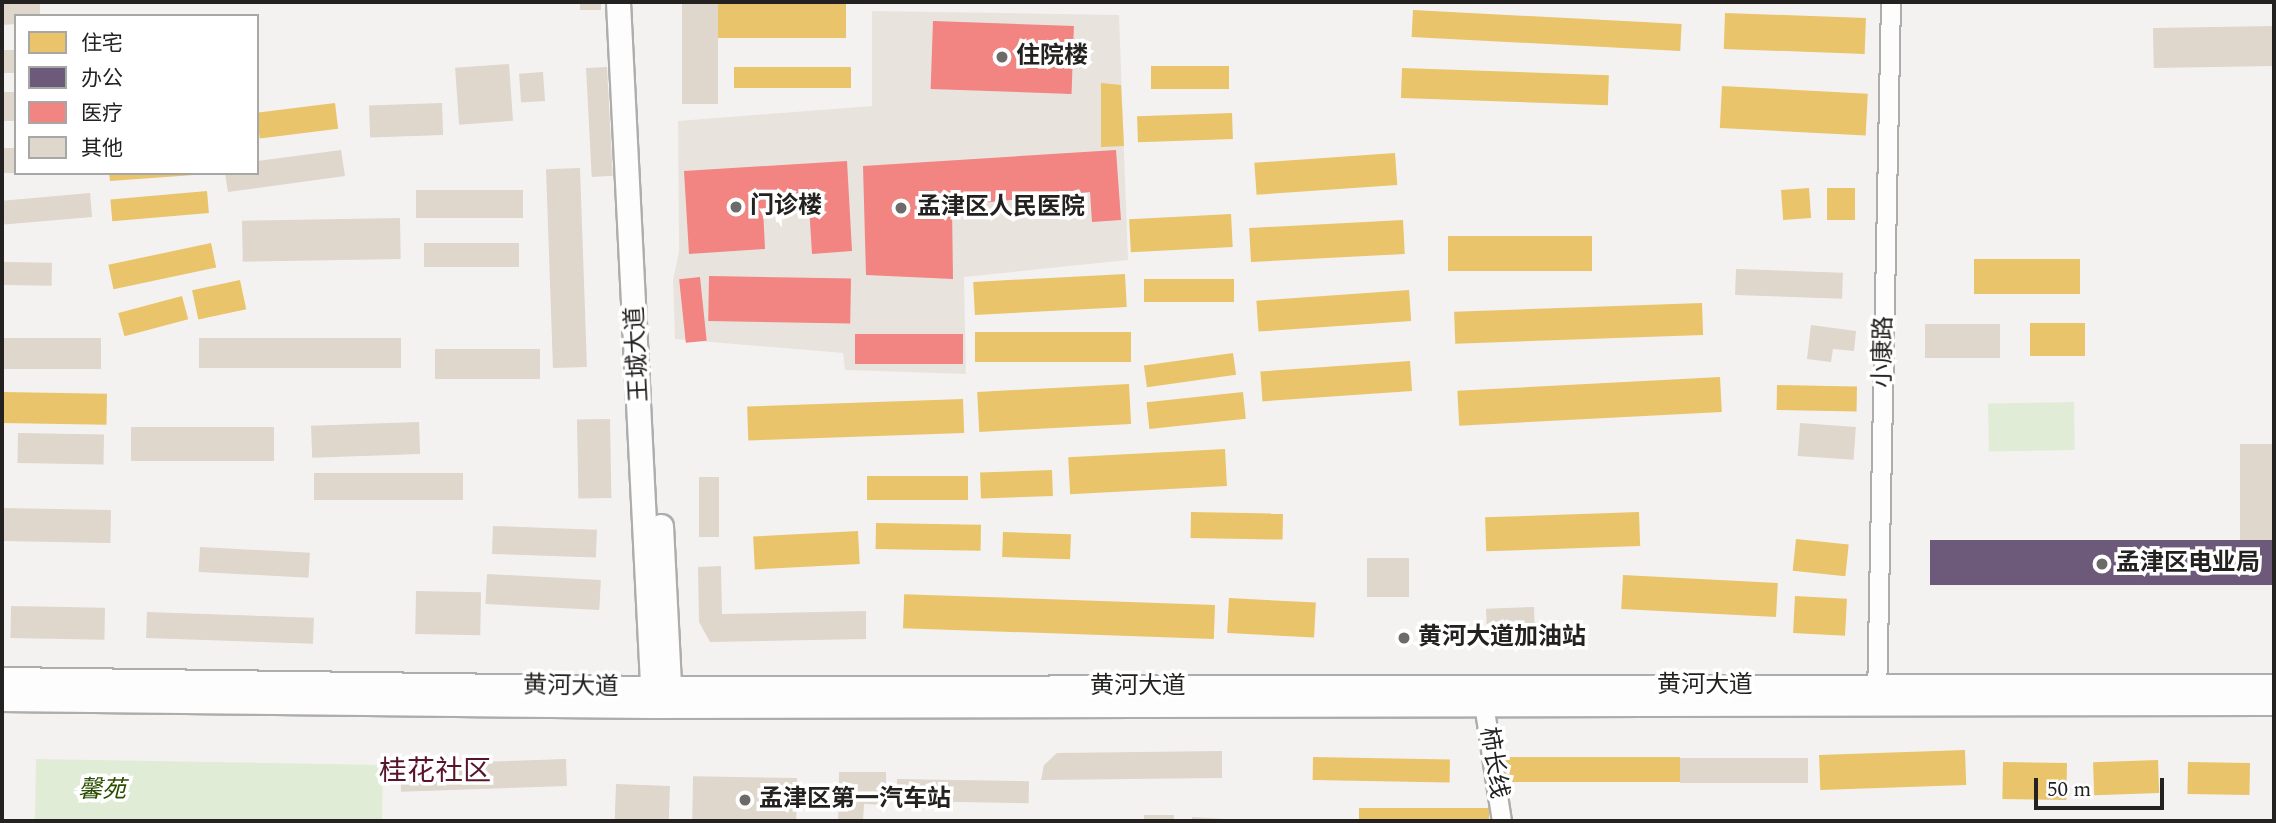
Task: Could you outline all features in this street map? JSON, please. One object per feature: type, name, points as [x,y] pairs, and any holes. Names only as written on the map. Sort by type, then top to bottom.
[{"type":"main road","name":"王城大道","points":[[618,2],[662,697]]},
{"type":"main road","name":"王城大道","points":[[631,2],[662,697]]},
{"type":"main road","name":"黄河大道","points":[[2,679],[662,697],[1484,704],[2274,703]]},
{"type":"main road","name":"黄河大道","points":[[2,699],[2274,686]]},
{"type":"street","name":"小康路","points":[[1877,703],[1891,2]]},
{"type":"street","name":"柿长线","points":[[1484,704],[1502,821]]},
{"type":"shaded area","name":"孟津区人民医院","points":[[872,11],[1119,15],[1128,260],[964,277],[966,374],[845,370],[843,353],[675,339],[673,280],[679,251],[678,121],[872,106]]},
{"type":"green space","points":[[2074,402],[2075,450],[1989,451],[1988,404]]},
{"type":"green space","name":"馨苑","points":[[36,759],[383,765],[382,821],[35,821]]},
{"type":"building: 住宅","points":[[718,4],[846,4],[846,38],[718,38]]},
{"type":"building: 住宅","points":[[1413,10],[1682,24],[1680,51],[1412,37]]},
{"type":"building: 住宅","points":[[1725,13],[1866,18],[1865,54],[1724,49]]},
{"type":"building: 住宅","points":[[1151,66],[1229,66],[1229,89],[1151,89]]},
{"type":"building: 住宅","points":[[734,67],[851,67],[851,88],[734,88]]},
{"type":"building: 住宅","points":[[1402,68],[1609,75],[1608,105],[1401,98]]},
{"type":"building: 住宅","points":[[1101,83],[1121,85],[1124,146],[1101,147]]},
{"type":"building: 住宅","points":[[1722,86],[1868,94],[1866,136],[1720,128]]},
{"type":"building: 住宅","points":[[335,103],[338,129],[260,138],[259,112]]},
{"type":"building: 住宅","points":[[1232,113],[1233,139],[1138,142],[1137,116]]},
{"type":"building: 住宅","points":[[1395,153],[1397,185],[1257,195],[1254,163]]},
{"type":"building: 住宅","points":[[109,175],[194,175],[110,181]]},
{"type":"building: 住宅","points":[[1809,188],[1811,218],[1783,220],[1781,190]]},
{"type":"building: 住宅","points":[[1827,188],[1855,188],[1855,220],[1827,220]]},
{"type":"building: 住宅","points":[[207,191],[209,213],[112,221],[110,199]]},
{"type":"building: 住宅","points":[[1231,214],[1233,247],[1131,252],[1129,219]]},
{"type":"building: 住宅","points":[[1403,220],[1405,254],[1251,262],[1249,228]]},
{"type":"building: 住宅","points":[[1448,236],[1592,236],[1592,271],[1448,271]]},
{"type":"building: 住宅","points":[[211,243],[216,267],[113,289],[108,265]]},
{"type":"building: 住宅","points":[[1974,259],[2080,259],[2080,294],[1974,294]]},
{"type":"building: 住宅","points":[[1125,274],[1127,307],[975,315],[973,282]]},
{"type":"building: 住宅","points":[[1144,279],[1234,279],[1234,302],[1144,302]]},
{"type":"building: 住宅","points":[[240,280],[246,309],[198,320],[192,290]]},
{"type":"building: 住宅","points":[[1409,290],[1411,321],[1259,332],[1256,301]]},
{"type":"building: 住宅","points":[[182,296],[188,319],[124,336],[118,313]]},
{"type":"building: 住宅","points":[[1702,303],[1703,335],[1455,344],[1454,312]]},
{"type":"building: 住宅","points":[[2030,323],[2085,323],[2085,356],[2030,356]]},
{"type":"building: 住宅","points":[[975,332],[1131,332],[1131,362],[975,362]]},
{"type":"building: 住宅","points":[[1233,353],[1236,375],[1147,387],[1144,366]]},
{"type":"building: 住宅","points":[[1410,361],[1412,391],[1262,401],[1260,371]]},
{"type":"building: 住宅","points":[[1720,377],[1722,412],[1459,426],[1457,391]]},
{"type":"building: 住宅","points":[[1129,384],[1131,424],[979,432],[977,392]]},
{"type":"building: 住宅","points":[[1777,385],[1857,386],[1857,411],[1777,410]]},
{"type":"building: 住宅","points":[[2,392],[107,394],[106,425],[2,423]]},
{"type":"building: 住宅","points":[[1243,392],[1246,419],[1149,429],[1147,402]]},
{"type":"building: 住宅","points":[[963,399],[964,433],[748,441],[747,407]]},
{"type":"building: 住宅","points":[[1225,449],[1227,486],[1070,494],[1068,457]]},
{"type":"building: 住宅","points":[[1052,470],[1053,496],[981,498],[980,473]]},
{"type":"building: 住宅","points":[[867,476],[968,476],[968,500],[867,500]]},
{"type":"building: 住宅","points":[[1191,512],[1283,514],[1283,540],[1191,538]]},
{"type":"building: 住宅","points":[[1639,512],[1640,546],[1486,551],[1485,517]]},
{"type":"building: 住宅","points":[[876,523],[981,525],[981,551],[876,549]]},
{"type":"building: 住宅","points":[[858,531],[860,564],[755,569],[753,536]]},
{"type":"building: 住宅","points":[[1003,532],[1071,534],[1070,559],[1002,557]]},
{"type":"building: 住宅","points":[[1796,539],[1849,545],[1845,576],[1793,571]]},
{"type":"building: 住宅","points":[[1623,575],[1778,583],[1776,617],[1621,609]]},
{"type":"building: 住宅","points":[[904,594],[1215,605],[1214,639],[903,628]]},
{"type":"building: 住宅","points":[[1795,596],[1847,599],[1845,636],[1793,633]]},
{"type":"building: 住宅","points":[[1229,598],[1316,603],[1314,638],[1227,633]]},
{"type":"building: 住宅","points":[[1965,750],[1966,785],[1820,790],[1819,755]]},
{"type":"building: 住宅","points":[[1313,757],[1450,759],[1450,782],[1313,780]]},
{"type":"building: 住宅","points":[[1505,757],[1680,757],[1680,782],[1505,782]]},
{"type":"building: 住宅","points":[[2158,760],[2159,793],[2094,795],[2093,762]]},
{"type":"building: 住宅","points":[[2003,762],[2067,763],[2066,800],[2002,799]]},
{"type":"building: 住宅","points":[[2188,762],[2250,763],[2249,795],[2187,794]]},
{"type":"building: 住宅","points":[[1359,808],[1489,808],[1489,821],[1359,821]]},
{"type":"building: 办公","name":"孟津区电业局","points":[[1930,540],[2274,540],[2274,585],[1930,585]]},
{"type":"building: 医疗","name":"住院楼","points":[[933,21],[1074,26],[1072,94],[931,89]]},
{"type":"building: 医疗","points":[[1116,150],[1121,220],[1092,222],[1090,192],[952,206],[953,279],[866,275],[863,166]]},
{"type":"building: 医疗","name":"门诊楼","points":[[847,161],[852,251],[812,254],[809,206],[763,208],[765,249],[689,254],[684,171]]},
{"type":"building: 医疗","points":[[709,276],[851,278],[850,323],[708,321]]},
{"type":"building: 医疗","points":[[700,277],[707,341],[686,343],[679,279]]},
{"type":"building: 医疗","points":[[855,334],[963,334],[963,364],[855,364]]},
{"type":"building: 其他","points":[[2,2],[40,2],[40,14],[14,14],[14,24],[2,25]]},
{"type":"building: 其他","points":[[580,2],[601,2],[601,10],[580,10]]},
{"type":"building: 其他","points":[[682,2],[718,2],[718,104],[682,104]]},
{"type":"building: 其他","points":[[2272,26],[2273,66],[2154,68],[2153,28]]},
{"type":"building: 其他","points":[[2,50],[14,50],[14,73],[2,73]]},
{"type":"building: 其他","points":[[509,64],[513,121],[459,125],[455,68]]},
{"type":"building: 其他","points":[[607,67],[613,176],[592,177],[586,68]]},
{"type":"building: 其他","points":[[543,72],[545,101],[521,103],[519,74]]},
{"type":"building: 其他","points":[[2,92],[14,92],[14,121],[2,121]]},
{"type":"building: 其他","points":[[442,103],[443,135],[370,138],[369,106]]},
{"type":"building: 其他","points":[[2,148],[14,148],[14,173],[2,173]]},
{"type":"building: 其他","points":[[341,150],[345,176],[228,192],[225,175],[259,175],[259,161]]},
{"type":"building: 其他","points":[[580,168],[587,367],[553,368],[546,169]]},
{"type":"building: 其他","points":[[416,190],[523,190],[523,218],[416,218]]},
{"type":"building: 其他","points":[[90,193],[92,217],[4,225],[2,201]]},
{"type":"building: 其他","points":[[400,218],[401,259],[243,262],[242,221]]},
{"type":"building: 其他","points":[[424,243],[519,243],[519,267],[424,267]]},
{"type":"building: 其他","points":[[2,262],[52,263],[52,286],[2,285]]},
{"type":"building: 其他","points":[[1736,269],[1843,273],[1842,299],[1735,295]]},
{"type":"building: 其他","points":[[1925,324],[2000,324],[2000,358],[1925,358]]},
{"type":"building: 其他","points":[[1811,325],[1856,331],[1854,351],[1833,349],[1831,362],[1807,359]]},
{"type":"building: 其他","points":[[2,338],[101,338],[101,369],[2,369]]},
{"type":"building: 其他","points":[[199,338],[401,338],[401,368],[199,368]]},
{"type":"building: 其他","points":[[435,349],[540,349],[540,379],[435,379]]},
{"type":"building: 其他","points":[[610,419],[611,498],[578,499],[577,420]]},
{"type":"building: 其他","points":[[419,422],[420,454],[312,458],[311,426]]},
{"type":"building: 其他","points":[[1800,423],[1856,427],[1854,460],[1798,456]]},
{"type":"building: 其他","points":[[131,427],[274,427],[274,461],[131,461]]},
{"type":"building: 其他","points":[[18,433],[104,435],[103,464],[17,463]]},
{"type":"building: 其他","points":[[2240,444],[2274,444],[2274,540],[2240,540]]},
{"type":"building: 其他","points":[[314,473],[463,473],[463,500],[314,500]]},
{"type":"building: 其他","points":[[699,477],[719,477],[719,537],[699,537]]},
{"type":"building: 其他","points":[[2,508],[111,510],[110,543],[2,541]]},
{"type":"building: 其他","points":[[493,526],[597,530],[596,558],[492,554]]},
{"type":"building: 其他","points":[[200,547],[310,553],[309,578],[199,572]]},
{"type":"building: 其他","points":[[1367,558],[1409,558],[1409,597],[1367,597]]},
{"type":"building: 其他","points":[[721,566],[722,614],[866,611],[866,639],[710,642],[699,622],[698,567]]},
{"type":"building: 其他","points":[[487,574],[601,580],[599,610],[485,604]]},
{"type":"building: 其他","points":[[416,591],[481,592],[480,635],[415,634]]},
{"type":"building: 其他","points":[[11,606],[105,608],[104,640],[10,638]]},
{"type":"building: 其他","points":[[1534,607],[1535,640],[1487,642],[1486,609]]},
{"type":"building: 其他","points":[[147,612],[314,618],[313,644],[146,638]]},
{"type":"building: 其他","points":[[1222,751],[1222,778],[1041,780],[1044,765],[1057,753]]},
{"type":"building: 其他","points":[[1680,758],[1808,758],[1808,783],[1680,783]]},
{"type":"building: 其他","points":[[566,759],[567,786],[401,792],[400,765]]},
{"type":"building: 其他","points":[[839,772],[886,772],[886,805],[864,804],[863,821],[838,821]]},
{"type":"building: 其他","name":"孟津区第一汽车站","points":[[693,776],[797,778],[796,821],[692,819]]},
{"type":"building: 其他","points":[[897,779],[1029,781],[1029,803],[897,801]]},
{"type":"building: 其他","points":[[616,784],[670,786],[669,821],[615,821]]},
{"type":"building: 其他","points":[[1144,815],[1174,815],[1174,821],[1144,821]]},
{"type":"building: 其他","points":[[1192,817],[1224,819],[1224,821],[1192,821]]},
{"type":"place","name":"住院楼","points":[[1002,57]]},
{"type":"place","name":"门诊楼","points":[[736,207]]},
{"type":"place","name":"孟津区人民医院","points":[[901,208]]},
{"type":"place","name":"孟津区电业局","points":[[2102,564]]},
{"type":"place","name":"黄河大道加油站","points":[[1404,638]]},
{"type":"place","name":"孟津区第一汽车站","points":[[745,800]]},
{"type":"district","name":"桂花社区","points":[[435,772]]}]
